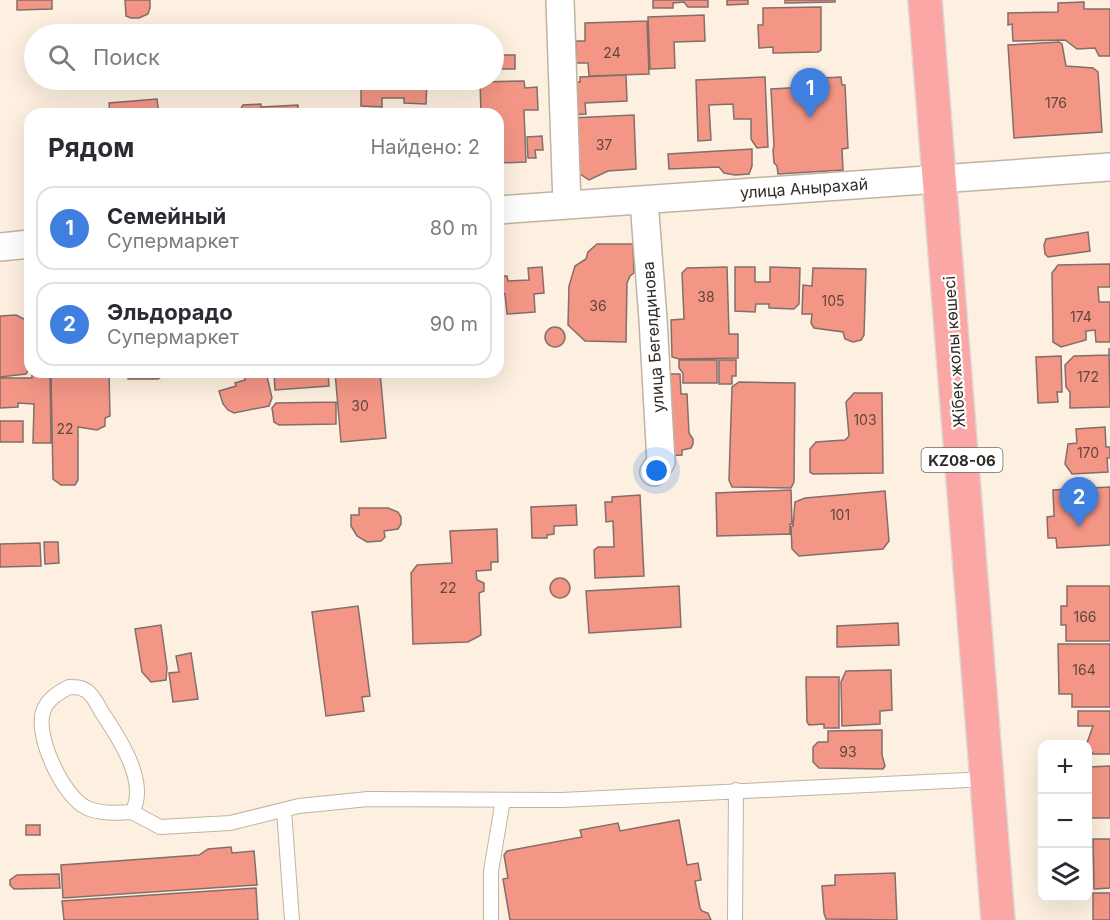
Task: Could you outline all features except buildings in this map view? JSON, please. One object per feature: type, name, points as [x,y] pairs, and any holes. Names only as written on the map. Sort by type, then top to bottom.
[{"type":"highway","name":"Жібек жолы көшесі","points":[[925,0],[998,920]]},
{"type":"street","points":[[560,0],[567,205]]},
{"type":"street","name":"улица Анырахай","points":[[504,210],[1110,167]]},
{"type":"street","name":"улица Бегелдинова","points":[[644,201],[661,462],[654,472]]},
{"type":"street","points":[[0,247],[24,245]]},
{"type":"lane","points":[[132,812],[138,801],[132,765],[117,735],[95,701],[89,692],[81,687],[69,687],[55,694],[46,705],[42,715],[43,728],[50,762],[68,794],[86,807],[111,814],[132,812],[160,827],[230,823],[299,806],[368,799],[562,800],[987,779]]},
{"type":"lane","points":[[735,920],[736,790]]},
{"type":"lane","points":[[491,920],[491,871],[503,800]]},
{"type":"lane","points":[[284,810],[292,920]]},
{"type":"place","name":"Семейный","points":[[810,118]]},
{"type":"place","name":"Эльдорадо","points":[[1079,527]]}]
